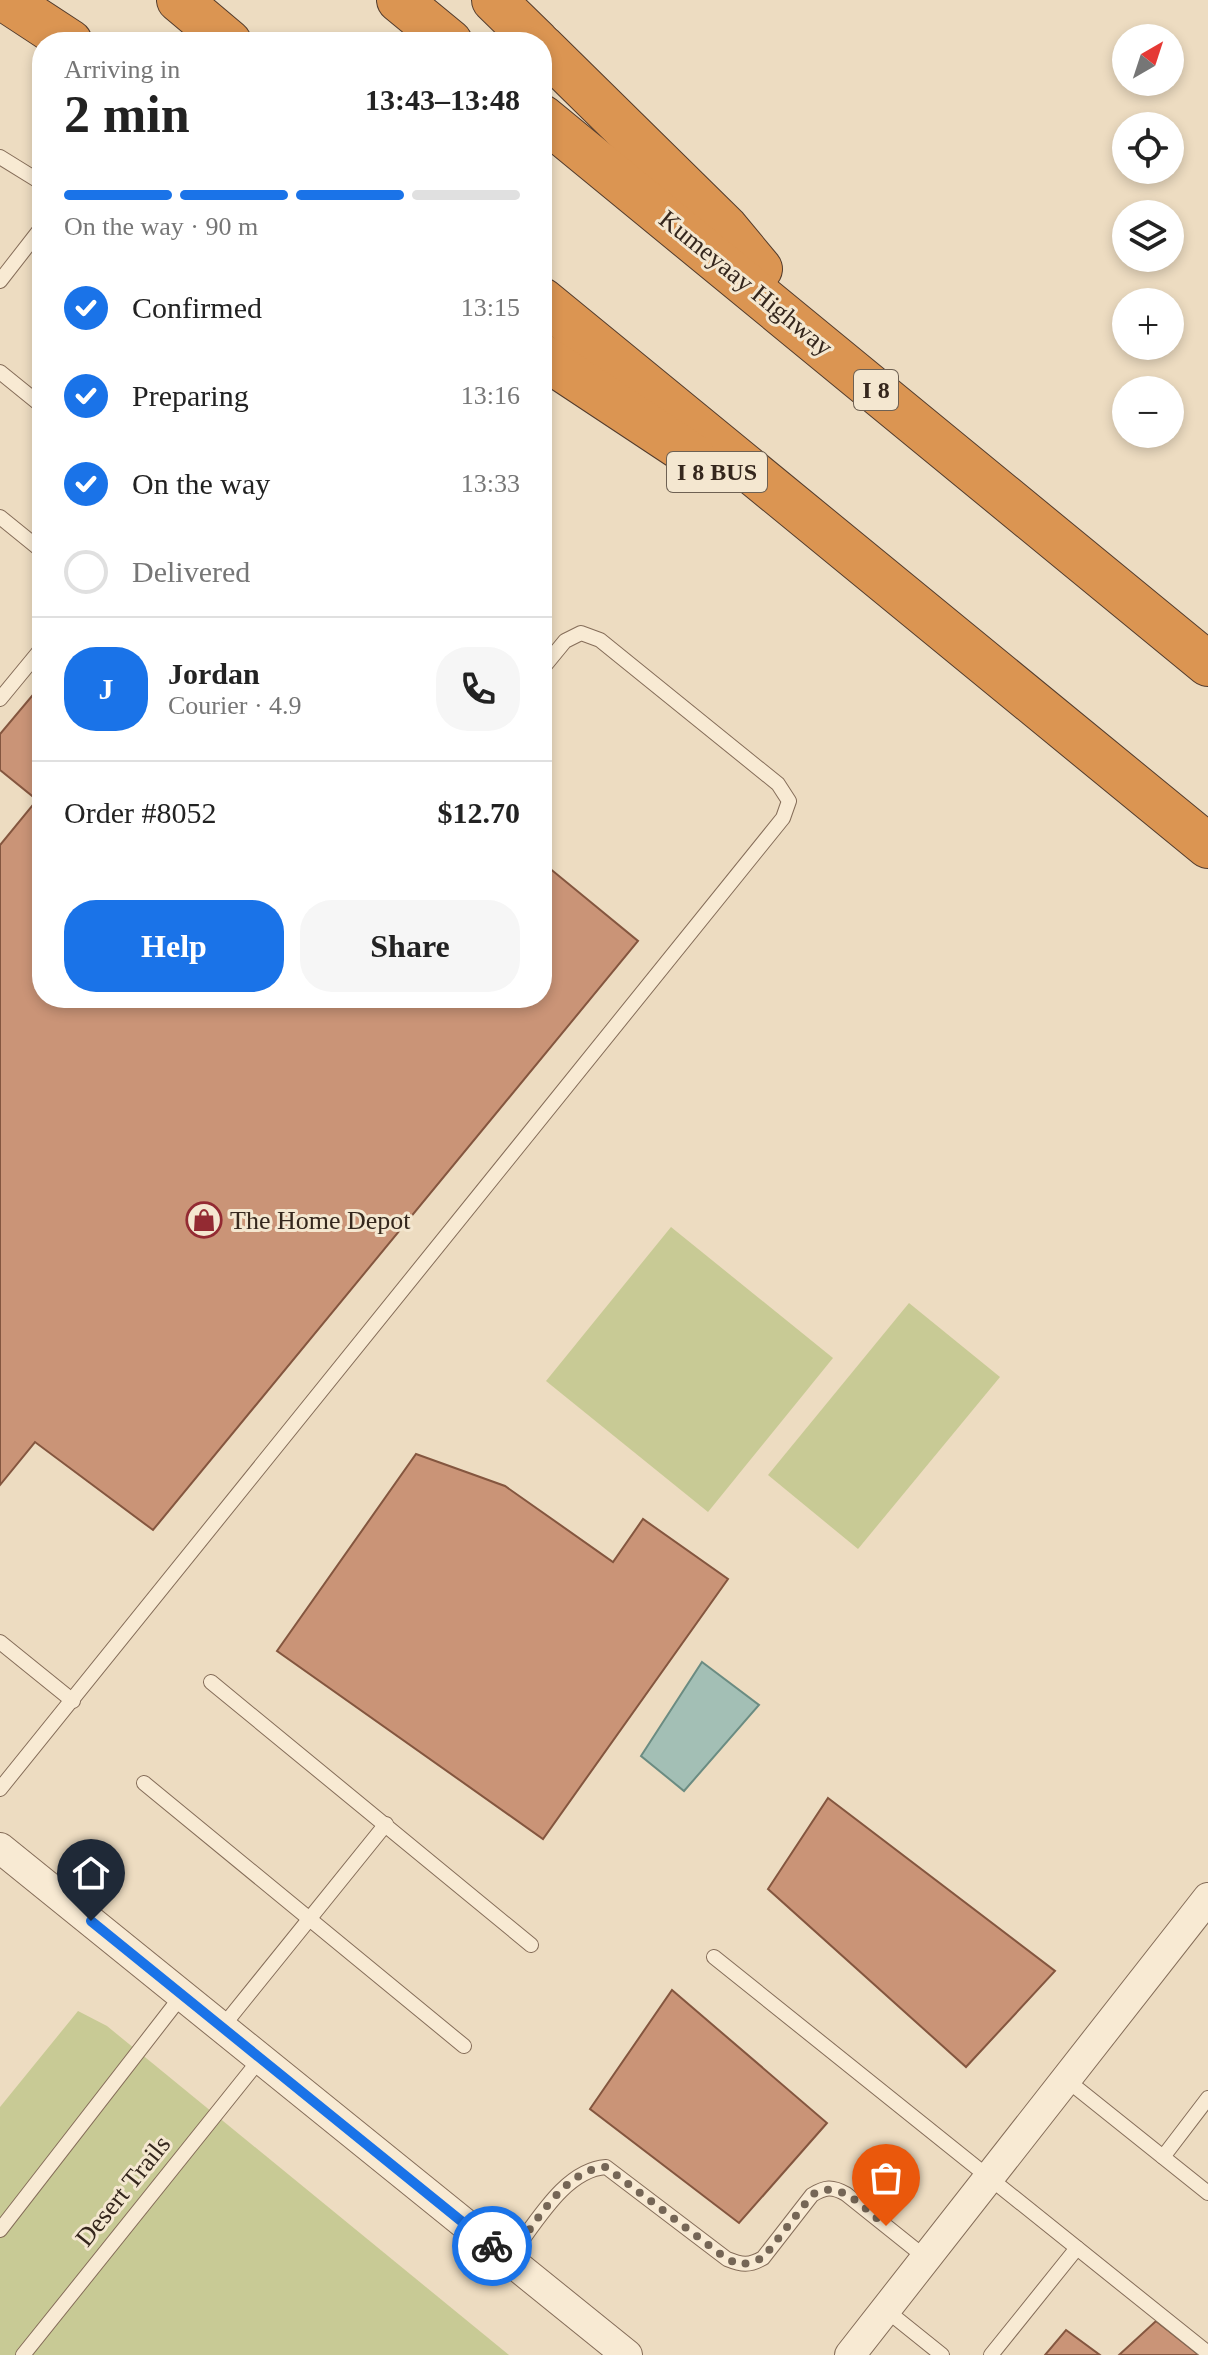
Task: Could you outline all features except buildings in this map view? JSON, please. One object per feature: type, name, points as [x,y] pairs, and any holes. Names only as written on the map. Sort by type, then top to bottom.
[{"type":"highway","points":[[6,0],[55,32]]},
{"type":"highway","points":[[179,0],[217,32]]},
{"type":"highway","points":[[399,0],[438,32]]},
{"type":"highway","points":[[494,0],[527,32]]},
{"type":"highway","points":[[552,57],[726,228],[822,345]]},
{"type":"highway","name":"Kumeyaay Highway","points":[[552,125],[1208,664]]},
{"type":"highway","points":[[552,308],[1208,846]]},
{"type":"highway","name":"I 8 BUS","points":[[552,363],[891,588]]},
{"type":"street","points":[[0,1848],[627,2355]]},
{"type":"street","points":[[850,2355],[1068,2081],[1208,1898]]},
{"type":"lane","points":[[0,157],[32,177]]},
{"type":"lane","points":[[0,281],[32,240]]},
{"type":"lane","points":[[0,372],[32,398]]},
{"type":"lane","points":[[0,517],[32,543]]},
{"type":"lane","points":[[0,1789],[783,818],[789,801],[778,784],[600,640],[581,633],[565,641],[552,657]]},
{"type":"lane","points":[[0,699],[32,660]]},
{"type":"lane","points":[[0,1642],[73,1701]]},
{"type":"lane","points":[[211,1682],[531,1945]]},
{"type":"lane","points":[[144,1783],[464,2046]]},
{"type":"lane","points":[[223,2026],[386,1824]]},
{"type":"lane","points":[[714,1957],[1208,2353]]},
{"type":"lane","points":[[0,2230],[183,1994]]},
{"type":"lane","name":"Desert Trails","points":[[23,2355],[261,2058]]},
{"type":"lane","points":[[1068,2081],[1208,2193]]},
{"type":"lane","points":[[1163,2157],[1208,2098]]},
{"type":"lane","points":[[508,2259],[573,2178],[590,2168],[606,2167],[727,2259],[741,2265],[763,2258],[812,2195],[823,2188],[835,2188],[846,2194],[926,2258]]},
{"type":"lane","points":[[991,2355],[1077,2248]]},
{"type":"lane","points":[[886,2310],[942,2355]]},
{"type":"green space","points":[[671,1227],[833,1358],[708,1512],[546,1381]]},
{"type":"green space","points":[[909,1303],[1000,1377],[858,1549],[768,1475]]},
{"type":"green space","points":[[78,2011],[107,2026],[509,2355],[0,2355],[0,2107]]},
{"type":"water","points":[[702,1662],[759,1705],[684,1791],[641,1756]]},
{"type":"way so far","points":[[492,2246],[508,2259],[573,2178],[590,2168],[606,2167],[623,2176],[727,2259],[741,2265],[753,2264],[763,2258],[812,2195],[823,2188],[835,2188],[846,2194],[886,2226]]},
{"type":"place","name":"The Home Depot","points":[[204,1220]]},
{"type":"route","points":[[91,1921],[492,2246]]}]
